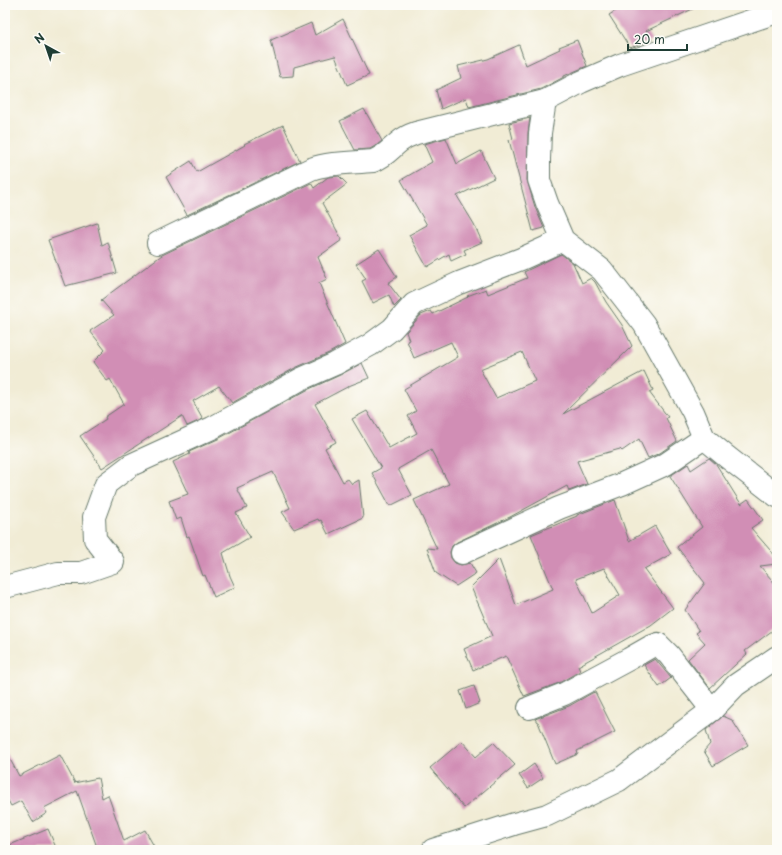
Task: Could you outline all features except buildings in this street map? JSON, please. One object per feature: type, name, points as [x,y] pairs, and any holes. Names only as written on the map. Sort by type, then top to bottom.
[{"type":"street","points":[[158,243],[321,165],[372,161],[385,155],[399,142],[416,133],[544,101],[581,82],[620,66],[777,12]]},
{"type":"street","points":[[544,101],[538,159],[539,180],[547,203],[564,240],[602,270],[644,324],[693,412],[704,438],[777,496]]},
{"type":"street","points":[[5,588],[58,573],[81,573],[113,562],[95,539],[94,517],[106,484],[131,465],[212,428],[301,379],[335,364],[370,345],[392,329],[414,304],[459,283],[521,260],[564,240]]},
{"type":"street","points":[[462,553],[559,508],[622,484],[666,464],[704,438]]},
{"type":"street","points":[[530,708],[564,694],[650,646],[658,644],[669,655],[712,710]]},
{"type":"street","points":[[433,850],[547,815],[619,780],[712,710],[736,685],[777,658]]}]
